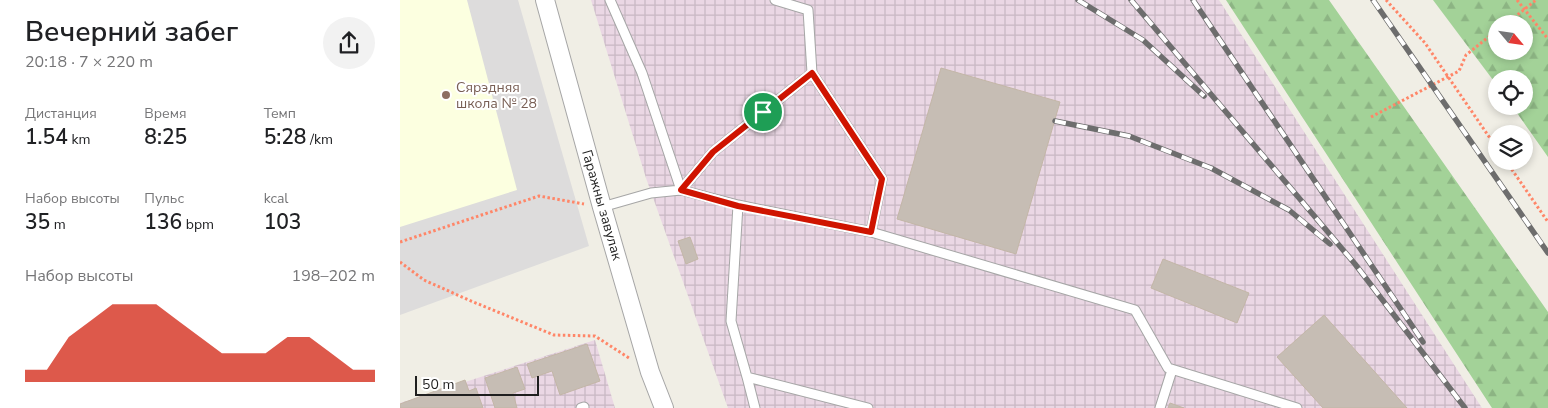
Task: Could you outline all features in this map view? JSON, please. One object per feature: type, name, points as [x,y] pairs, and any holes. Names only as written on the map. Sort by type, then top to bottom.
[{"type":"street","name":"Гаражны завулак","points":[[545,0],[650,372],[664,408]]},
{"type":"lane","points":[[610,0],[642,73],[681,190]]},
{"type":"lane","points":[[775,0],[808,10],[812,73],[882,179],[871,232]]},
{"type":"lane","points":[[681,190],[713,152],[812,73]]},
{"type":"lane","points":[[602,206],[651,193],[681,190],[738,206],[871,232],[1136,310],[1168,368],[1297,408]]},
{"type":"lane","points":[[738,206],[731,321],[755,408]]},
{"type":"lane","points":[[1160,408],[1172,370]]},
{"type":"lane","points":[[747,377],[868,408]]},
{"type":"path","points":[[1386,0],[1425,43],[1488,135]]},
{"type":"path","points":[[1517,0],[1548,39]]},
{"type":"path","points":[[1518,15],[1536,0]]},
{"type":"path","points":[[1371,117],[1459,71],[1466,55],[1488,37]]},
{"type":"path","points":[[1512,170],[1548,222]]},
{"type":"path","points":[[400,242],[540,196],[602,206]]},
{"type":"path","points":[[400,262],[424,280],[554,334],[595,336],[650,372]]},
{"type":"shaded area","points":[[400,0],[518,0],[589,246],[400,315]]},
{"type":"shaded area","name":"Сярэдняя школа № 28","points":[[400,0],[467,0],[517,190],[400,227]]},
{"type":"shaded area","points":[[591,0],[1219,0],[1482,408],[728,408],[646,178]]},
{"type":"shaded area","points":[[595,340],[615,408],[400,408],[400,403]]},
{"type":"green space","points":[[1226,0],[1329,0],[1548,312],[1548,408],[1492,408]]},
{"type":"green space","points":[[1433,0],[1548,0],[1548,157],[1533,136],[1533,125],[1525,125],[1518,115],[1533,115],[1533,70],[1488,70],[1488,73]]},
{"type":"building","points":[[941,68],[1060,102],[1016,254],[897,219]]},
{"type":"building","points":[[690,237],[698,259],[686,264],[678,241]]},
{"type":"building","points":[[1163,259],[1249,293],[1237,323],[1151,288]]},
{"type":"building","points":[[1324,315],[1407,408],[1323,408],[1277,357]]},
{"type":"building","points":[[587,344],[600,381],[560,395],[552,371],[532,378],[527,364]]},
{"type":"building","points":[[517,367],[525,389],[513,393],[517,408],[495,408],[485,378]]},
{"type":"building","points":[[465,380],[469,391],[476,388],[483,408],[400,408],[400,404]]},
{"type":"building","points":[[1170,403],[1184,408],[1168,408]]},
{"type":"railway","points":[[1078,0],[1143,40],[1204,96]]},
{"type":"railway","points":[[1131,0],[1355,264],[1465,408]]},
{"type":"railway","points":[[1193,0],[1423,342]]},
{"type":"railway","points":[[1373,0],[1548,253]]},
{"type":"railway","points":[[1055,121],[1129,136],[1211,168],[1289,210],[1330,244]]},
{"type":"place","name":"Сярэдняя школа № 28","points":[[446,95]]},
{"type":"route","points":[[812,73],[882,179],[871,232],[738,206],[681,190],[713,152],[763,112],[812,73]]}]
